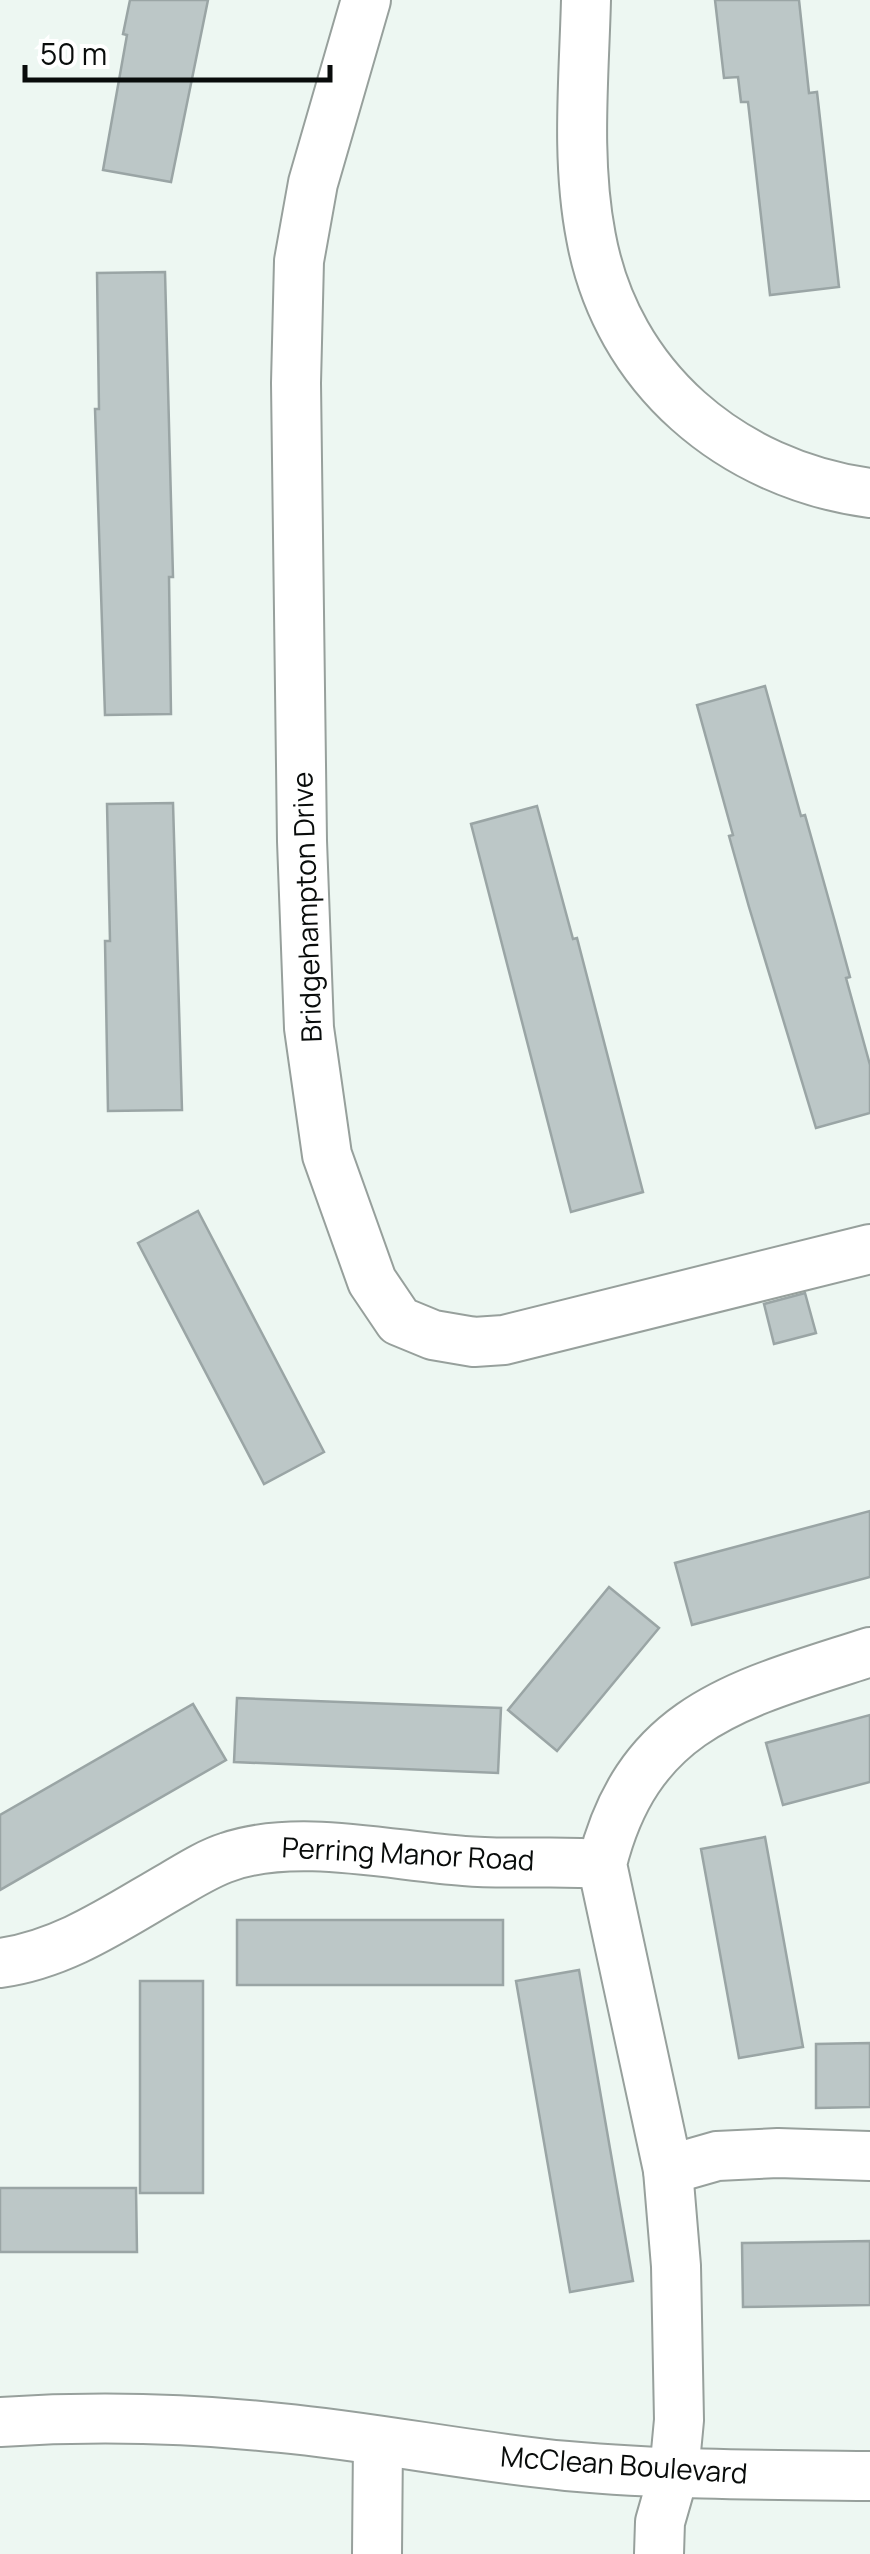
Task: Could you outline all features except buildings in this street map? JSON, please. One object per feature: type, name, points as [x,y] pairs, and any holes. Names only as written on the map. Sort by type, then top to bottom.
[{"type":"street","name":"Bridgehampton Drive","points":[[366,0],[313,183],[299,261],[296,383],[302,840],[309,1028],[328,1155],[372,1280],[399,1321],[432,1335],[474,1342],[504,1340],[870,1249]]},
{"type":"street","points":[[586,0],[582,150],[590,237],[606,290],[630,345],[664,390],[715,434],[774,467],[842,490],[870,494]]},
{"type":"street","points":[[659,2554],[660,2522],[674,2473],[680,2420],[680,2343],[668,2170],[602,1864],[622,1802],[655,1758],[684,1730],[710,1710],[761,1688],[870,1652]]},
{"type":"street","name":"Perring Manor Road","points":[[0,1964],[27,1960],[82,1939],[226,1857],[267,1848],[367,1850],[466,1862],[602,1864]]},
{"type":"street","points":[[668,2170],[718,2156],[870,2156]]},
{"type":"street","name":"McClean Boulevard","points":[[0,2422],[68,2418],[172,2420],[281,2428],[566,2466],[674,2473],[870,2476]]},
{"type":"street","points":[[377,2554],[378,2441]]}]
